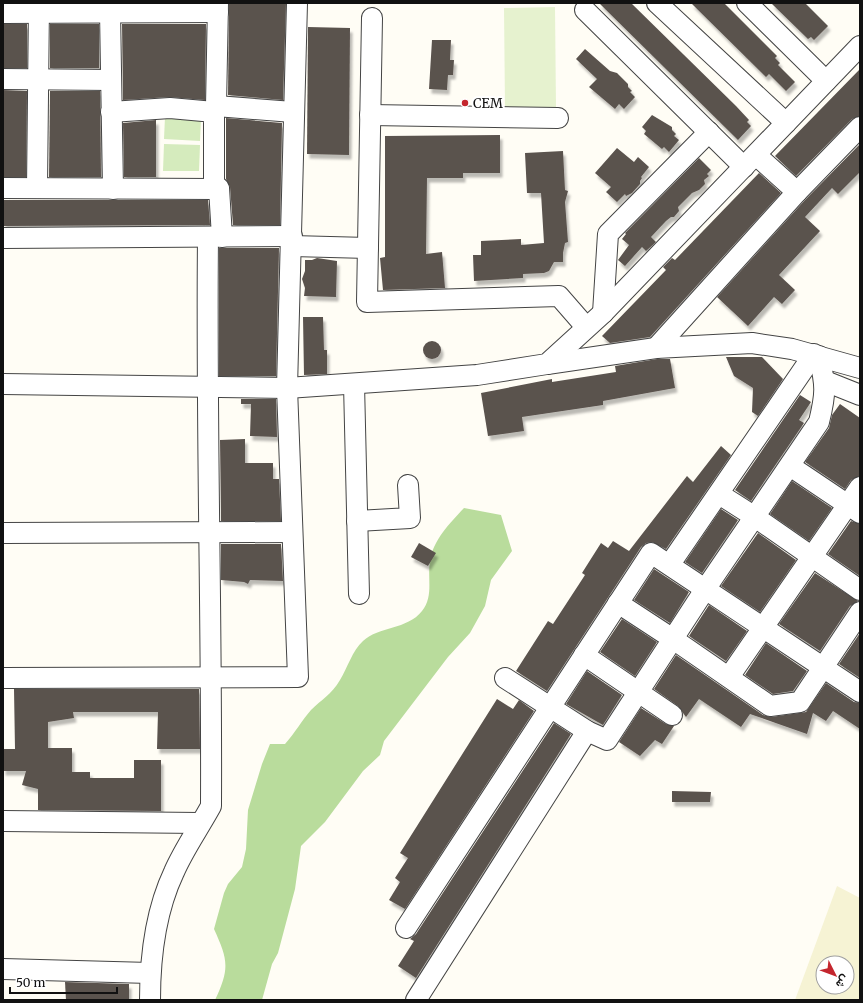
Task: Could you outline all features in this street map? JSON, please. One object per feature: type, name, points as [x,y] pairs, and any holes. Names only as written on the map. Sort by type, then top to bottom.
[{"type":"street","points":[[3,678],[298,677],[288,388],[292,241],[293,112],[297,3]]},
{"type":"street","points":[[657,3],[786,124]]},
{"type":"street","points":[[747,3],[826,81]]},
{"type":"street","points":[[3,14],[39,8],[110,12],[218,7],[214,189]]},
{"type":"street","points":[[37,188],[39,8]]},
{"type":"street","points":[[585,10],[709,132],[797,192]]},
{"type":"street","points":[[110,12],[113,189]]},
{"type":"street","points":[[372,18],[367,302],[559,296],[586,327]]},
{"type":"street","points":[[547,364],[602,313],[860,46]]},
{"type":"street","points":[[3,79],[111,80]]},
{"type":"street","points":[[111,112],[170,108],[293,112]]},
{"type":"street","points":[[370,116],[558,118]]},
{"type":"street","points":[[656,348],[797,192],[860,127]]},
{"type":"street","points":[[602,313],[608,234],[709,132]]},
{"type":"street","points":[[3,188],[220,188],[215,237],[207,387],[212,677],[211,806],[173,872],[166,892],[160,916],[150,973],[150,1000]]},
{"type":"street","points":[[3,238],[215,237],[292,241],[368,248]]},
{"type":"street","points":[[3,384],[288,388],[477,375],[656,348],[752,343],[792,349],[860,368]]},
{"type":"street","points":[[505,678],[587,730],[607,740],[706,588],[819,422],[825,397],[825,381],[817,355]]},
{"type":"street","points":[[670,564],[817,355]]},
{"type":"street","points":[[825,381],[860,395]]},
{"type":"street","points":[[354,384],[359,594]]},
{"type":"street","points":[[790,466],[854,508]]},
{"type":"street","points":[[357,521],[410,518],[408,485]]},
{"type":"street","points":[[729,677],[811,556],[854,508],[860,487]]},
{"type":"street","points":[[719,494],[755,517],[860,590]]},
{"type":"street","points":[[3,533],[292,532]]},
{"type":"street","points":[[406,928],[651,553],[670,564],[860,692]]},
{"type":"street","points":[[618,603],[770,706],[800,702],[860,612]]},
{"type":"street","points":[[584,655],[672,715]]},
{"type":"street","points":[[416,1000],[587,730]]},
{"type":"street","points":[[3,821],[200,823]]},
{"type":"street","points":[[3,969],[150,973]]},
{"type":"shaded area","points":[[837,886],[860,898],[860,1000],[795,1000]]},
{"type":"green space","points":[[555,7],[556,108],[505,108],[504,8]]},
{"type":"green space","points":[[165,117],[201,118],[200,141],[164,139]]},
{"type":"green space","points":[[164,144],[200,145],[199,171],[163,171]]},
{"type":"green space","points":[[464,508],[501,515],[512,551],[491,580],[485,606],[470,633],[448,657],[384,741],[380,755],[363,771],[325,822],[301,846],[295,889],[278,953],[272,964],[262,1000],[215,1000],[223,980],[225,964],[222,949],[214,929],[228,884],[242,867],[246,849],[248,810],[262,764],[270,744],[285,744],[311,710],[337,685],[353,654],[363,641],[377,633],[409,622],[422,611],[428,599],[429,567],[432,553],[438,539]]},
{"type":"building","points":[[229,3],[286,3],[283,100],[228,95]]},
{"type":"building","points":[[599,3],[631,3],[736,106],[749,120],[747,122],[751,126],[738,140]]},
{"type":"building","points":[[691,3],[724,3],[777,56],[775,58],[780,63],[778,65],[795,82],[786,91],[769,74],[766,77]]},
{"type":"building","points":[[771,3],[805,3],[828,26],[814,40],[811,37],[808,39]]},
{"type":"building","points":[[3,24],[27,24],[27,68],[3,68]]},
{"type":"building","points":[[50,24],[99,24],[99,68],[50,68]]},
{"type":"building","points":[[122,24],[206,24],[205,100],[169,97],[123,100]]},
{"type":"building","points":[[308,27],[350,28],[349,155],[307,154]]},
{"type":"building","points":[[432,40],[451,40],[450,60],[454,60],[453,75],[448,75],[447,90],[429,89]]},
{"type":"building","points":[[585,49],[610,71],[617,73],[628,84],[628,87],[632,91],[630,92],[635,97],[624,109],[619,104],[615,109],[589,87],[597,79],[576,59]]},
{"type":"building","points":[[860,69],[860,116],[852,119],[796,176],[775,156]]},
{"type":"building","points":[[3,90],[27,91],[26,177],[3,177]]},
{"type":"building","points":[[50,91],[100,91],[101,177],[49,177]]},
{"type":"building","points":[[652,115],[672,127],[672,130],[676,134],[674,136],[679,140],[669,152],[664,147],[662,149],[644,134],[646,131],[642,127]]},
{"type":"building","points":[[226,118],[282,123],[280,225],[233,225],[230,187],[226,179]]},
{"type":"building","points":[[156,120],[156,177],[124,177],[123,123]]},
{"type":"building","points":[[500,135],[500,173],[463,173],[463,178],[427,178],[426,254],[442,252],[445,288],[383,290],[380,258],[385,257],[385,136]]},
{"type":"building","points":[[860,144],[860,172],[838,194],[832,188],[805,217],[820,231],[779,275],[795,290],[782,304],[774,297],[748,326],[717,297],[805,200]]},
{"type":"building","points":[[617,148],[634,162],[638,157],[649,167],[641,177],[640,184],[632,193],[626,196],[625,194],[617,202],[606,192],[611,187],[595,173]]},
{"type":"building","points":[[563,151],[565,190],[568,191],[565,202],[568,242],[565,243],[563,262],[554,262],[549,271],[544,273],[523,274],[523,278],[474,281],[473,255],[481,255],[481,241],[521,239],[521,245],[544,243],[541,193],[527,193],[525,153]]},
{"type":"building","points":[[699,158],[711,170],[707,174],[709,176],[704,180],[705,184],[699,190],[692,193],[678,207],[679,211],[674,217],[671,217],[666,221],[651,237],[656,242],[646,251],[642,247],[625,266],[618,260],[629,245],[622,239],[626,234],[625,233]]},
{"type":"building","points":[[759,173],[781,193],[650,337],[610,343],[602,336],[666,270],[663,267],[672,258],[675,260]]},
{"type":"building","points":[[3,200],[208,200],[210,225],[3,226]]},
{"type":"building","points":[[219,248],[279,248],[276,376],[219,376]]},
{"type":"building","points":[[317,258],[337,261],[336,297],[304,296],[305,288],[302,279],[305,271],[305,260]]},
{"type":"building","points":[[303,317],[323,317],[324,350],[327,350],[327,374],[304,375]]},
{"type":"building","points":[[428,341],[436,341],[441,346],[439,357],[436,359],[428,359],[423,354],[423,346]]},
{"type":"building","points":[[726,357],[762,357],[783,379],[758,416],[752,412],[753,388],[734,376]]},
{"type":"building","points":[[657,359],[670,359],[675,388],[603,401],[603,405],[522,417],[524,431],[488,436],[481,393],[552,379],[552,382],[616,372],[615,366]]},
{"type":"building","points":[[800,395],[811,402],[799,420],[804,423],[751,501],[735,490]]},
{"type":"building","points":[[241,399],[276,399],[277,437],[250,436],[251,404],[241,404]]},
{"type":"building","points":[[840,404],[860,418],[860,476],[851,480],[845,489],[805,462],[829,428],[832,415]]},
{"type":"building","points":[[245,439],[245,463],[273,463],[273,479],[279,479],[281,521],[221,521],[220,440]]},
{"type":"building","points":[[721,446],[731,455],[666,549],[652,542],[646,543],[641,547],[547,691],[516,671],[548,621],[553,624],[585,575],[582,573],[601,543],[608,548],[613,541],[629,551],[687,476],[693,482]]},
{"type":"building","points":[[792,481],[832,508],[809,541],[770,514]]},
{"type":"building","points":[[721,509],[738,520],[702,573],[685,562]]},
{"type":"building","points":[[851,521],[860,524],[860,576],[828,554]]},
{"type":"building","points":[[758,533],[796,560],[760,612],[721,586]]},
{"type":"building","points":[[419,543],[436,553],[428,566],[411,557]]},
{"type":"building","points":[[221,544],[281,544],[283,581],[250,580],[248,584],[244,582],[221,580]]},
{"type":"building","points":[[654,569],[689,592],[670,623],[634,600]]},
{"type":"building","points":[[815,573],[858,601],[850,606],[820,651],[779,624]]},
{"type":"building","points":[[709,605],[747,631],[726,661],[689,636]]},
{"type":"building","points":[[622,619],[657,642],[635,676],[600,652]]},
{"type":"building","points":[[860,633],[860,678],[839,664]]},
{"type":"building","points":[[766,643],[807,671],[793,691],[773,694],[745,675]]},
{"type":"building","points":[[676,655],[763,715],[771,717],[806,712],[826,683],[854,702],[860,703],[860,729],[833,711],[826,721],[813,713],[807,734],[750,714],[741,727],[699,699],[686,717],[678,706],[654,689]]},
{"type":"building","points":[[587,671],[622,695],[603,725],[566,704]]},
{"type":"building","points":[[14,689],[199,689],[200,749],[157,749],[158,712],[73,712],[74,718],[48,722],[48,748],[72,748],[72,772],[90,772],[90,778],[134,778],[134,760],[161,760],[161,811],[38,810],[38,789],[22,785],[26,771],[3,771],[3,749],[15,749]]},
{"type":"building","points":[[497,699],[513,709],[519,700],[534,711],[405,909],[389,900],[400,882],[395,878],[408,858],[400,853]]},
{"type":"building","points":[[641,708],[666,724],[674,726],[662,744],[655,740],[640,756],[619,742]]},
{"type":"building","points":[[554,723],[571,734],[416,978],[398,966],[414,941],[410,939],[416,934]]},
{"type":"building","points":[[672,791],[711,792],[710,802],[672,802]]},
{"type":"building","points":[[65,982],[129,984],[129,1000],[66,1000]]},
{"type":"place","name":"CEM","points":[[465,103]]}]
